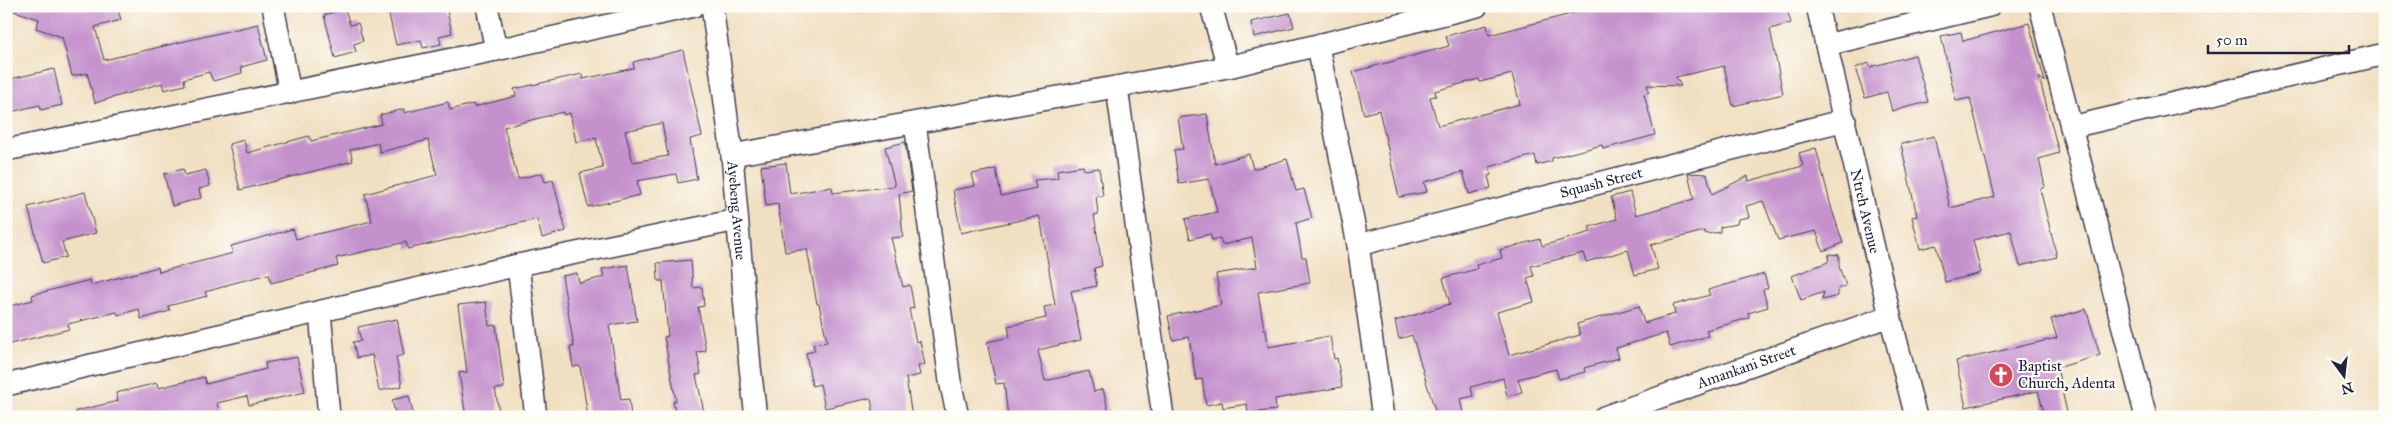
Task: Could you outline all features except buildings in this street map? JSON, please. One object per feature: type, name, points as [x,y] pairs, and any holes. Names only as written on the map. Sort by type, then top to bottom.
[{"type":"street","points":[[272,6],[290,93]]},
{"type":"street","points":[[487,6],[496,50]]},
{"type":"street","points":[[6,150],[496,50],[694,6]]},
{"type":"street","name":"Ayebeng Avenue","points":[[712,6],[732,155],[756,417]]},
{"type":"street","points":[[1211,6],[1228,67]]},
{"type":"street","points":[[732,155],[1228,67],[1477,6]]},
{"type":"street","name":"Ntreh Avenue","points":[[1817,6],[1890,316],[1916,417]]},
{"type":"street","points":[[1826,45],[1989,6]]},
{"type":"street","points":[[2040,6],[2146,417]]},
{"type":"street","points":[[1318,46],[1358,245],[1383,417]]},
{"type":"street","points":[[2071,127],[2385,54]]},
{"type":"street","points":[[1117,88],[1163,417]]},
{"type":"street","name":"Squash Street","points":[[1358,245],[1845,120]]},
{"type":"street","points":[[915,123],[950,381],[958,417]]},
{"type":"street","points":[[6,385],[518,265],[737,220]]},
{"type":"street","points":[[518,265],[536,417]]},
{"type":"street","points":[[320,312],[329,417]]},
{"type":"street","name":"Amankani Street","points":[[1604,417],[1655,408],[1890,316]]},
{"type":"place","name":"Baptist Church, Adenta","points":[[2001,375]]}]
